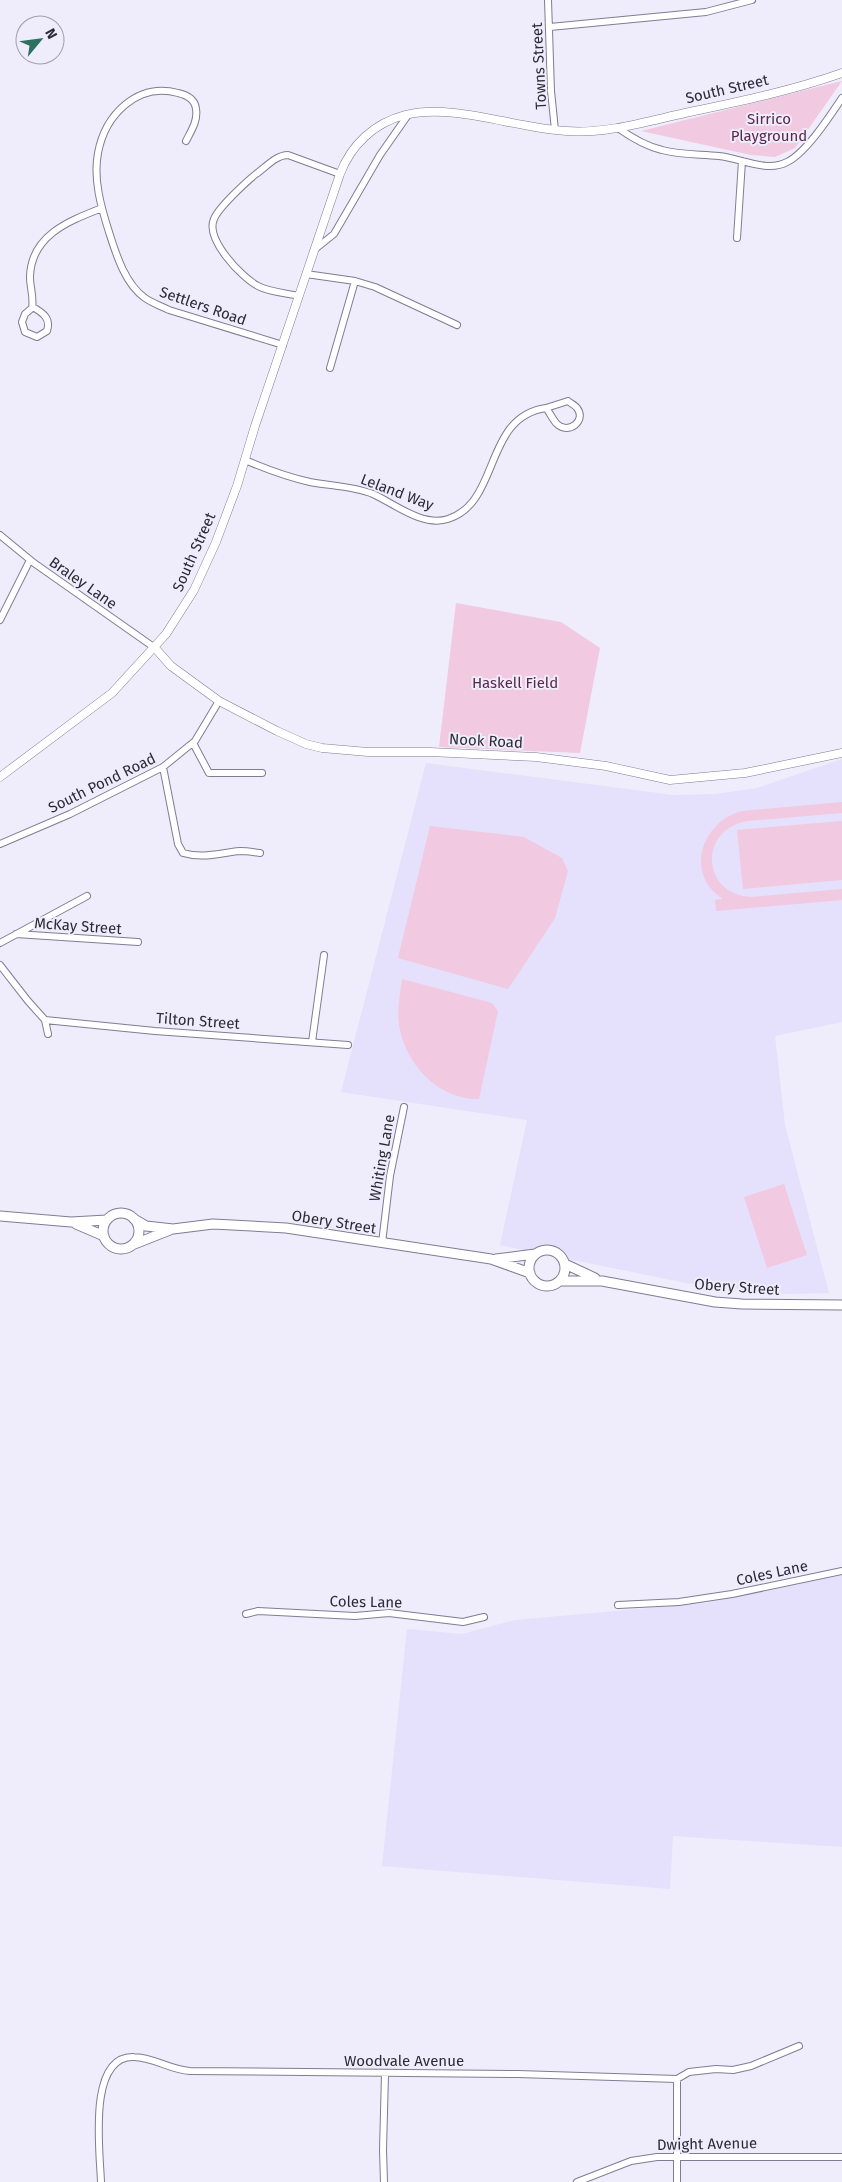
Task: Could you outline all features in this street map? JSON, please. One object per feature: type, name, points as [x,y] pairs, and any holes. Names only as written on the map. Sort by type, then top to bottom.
[{"type":"main road","name":"Obery Street","points":[[0,1216],[71,1222],[107,1220],[120,1213],[146,1226],[173,1229],[213,1224],[262,1225],[491,1259],[530,1273],[533,1279],[541,1285],[550,1286],[560,1281],[602,1281],[715,1302],[742,1304],[842,1304]]},
{"type":"main road","points":[[131,1246],[135,1242],[138,1230],[134,1219]]},
{"type":"main road","points":[[104,1236],[104,1224],[107,1220]]},
{"type":"main road","name":"Obery Street","points":[[71,1222],[104,1236],[106,1241],[114,1248],[126,1248],[173,1229]]},
{"type":"main road","name":"Obery Street","points":[[491,1259],[552,1250],[561,1256],[565,1264],[602,1281]]},
{"type":"main road","points":[[530,1273],[530,1263],[535,1254]]},
{"type":"main road","points":[[560,1281],[564,1273],[565,1264]]},
{"type":"street","name":"Towns Street","points":[[548,0],[554,130]]},
{"type":"street","points":[[550,28],[700,13],[732,7],[752,0]]},
{"type":"street","name":"South Street","points":[[0,777],[107,698],[155,648],[183,609],[202,574],[245,460],[340,174],[348,157],[362,139],[387,122],[408,114],[422,112],[454,113],[554,130],[601,132],[790,89],[842,73]]},
{"type":"street","name":"Settlers Road","points":[[186,141],[196,121],[197,111],[192,100],[187,96],[167,90],[144,92],[126,103],[106,130],[98,153],[97,175],[102,208],[121,263],[133,284],[143,296],[169,310],[283,345]]},
{"type":"street","points":[[618,128],[636,141],[663,150],[722,156],[771,166],[786,164],[825,124],[842,98]]},
{"type":"street","points":[[314,250],[334,234],[380,155],[408,114]]},
{"type":"street","points":[[299,296],[265,289],[251,281],[221,250],[215,240],[212,230],[214,217],[247,182],[280,156],[288,155],[340,174]]},
{"type":"street","points":[[737,238],[742,161]]},
{"type":"street","points":[[32,307],[45,315],[48,323],[47,331],[37,337],[28,334],[22,326],[23,318],[32,307],[34,299],[30,278],[33,260],[38,247],[46,238],[63,226],[102,208]]},
{"type":"street","points":[[306,274],[355,281],[457,325]]},
{"type":"street","points":[[330,368],[355,281]]},
{"type":"street","name":"Leland Way","points":[[245,460],[293,478],[360,490],[416,516],[433,520],[444,520],[459,514],[475,498],[502,439],[511,425],[526,414],[568,401],[577,408],[580,416],[578,423],[572,428],[565,429],[558,425],[546,408]]},
{"type":"street","name":"Braley Lane","points":[[0,535],[30,560],[155,648]]},
{"type":"street","points":[[0,620],[30,560]]},
{"type":"street","name":"Nook Road","points":[[155,648],[171,666],[219,701],[283,734],[306,744],[322,748],[368,752],[430,752],[536,757],[606,766],[670,780],[745,773],[842,753]]},
{"type":"street","name":"South Pond Road","points":[[0,844],[70,814],[163,767],[193,743],[219,701]]},
{"type":"street","points":[[193,743],[209,773],[262,774]]},
{"type":"street","points":[[163,767],[178,844],[183,853],[204,857],[242,851],[260,853]]},
{"type":"street","points":[[0,943],[87,896]]},
{"type":"street","name":"McKay Street","points":[[16,934],[138,942]]},
{"type":"street","points":[[312,1042],[324,955]]},
{"type":"street","points":[[0,965],[45,1020],[48,1034]]},
{"type":"street","name":"Tilton Street","points":[[45,1020],[348,1045]]},
{"type":"street","name":"Whiting Lane","points":[[382,1243],[390,1176],[404,1107]]},
{"type":"street","name":"Coles Lane","points":[[618,1605],[680,1602],[715,1597],[842,1571]]},
{"type":"street","name":"Coles Lane","points":[[246,1614],[258,1611],[355,1616],[389,1613],[463,1622],[484,1617]]},
{"type":"street","name":"Woodvale Avenue","points":[[101,2182],[100,2108],[103,2081],[108,2071],[123,2058],[134,2057],[190,2071],[535,2074],[677,2078],[689,2072],[716,2068],[733,2070],[751,2066],[799,2046]]},
{"type":"street","points":[[384,2182],[385,2074]]},
{"type":"street","points":[[677,2078],[677,2182]]},
{"type":"street","name":"Dwight Avenue","points":[[577,2182],[631,2161],[678,2155],[842,2156]]},
{"type":"shaded area","points":[[842,759],[842,1022],[775,1036],[785,1125],[829,1293],[784,1294],[686,1283],[500,1245],[527,1120],[341,1092],[426,763],[673,795],[715,794],[757,788]]},
{"type":"shaded area","points":[[842,1575],[842,1847],[673,1836],[670,1889],[382,1866],[407,1629],[462,1634],[515,1620],[706,1603]]},
{"type":"green space","name":"Sirrico Playground","points":[[842,81],[795,148],[775,157],[751,155],[641,131]]},
{"type":"green space","name":"Haskell Field","points":[[456,603],[561,622],[600,648],[580,753],[439,747]]},
{"type":"green space","points":[[842,802],[842,813],[747,821],[731,827],[720,837],[713,849],[712,862],[715,875],[723,886],[735,894],[752,897],[842,889],[842,900],[716,911],[715,900],[723,899],[711,888],[704,876],[701,863],[702,850],[716,826],[728,817],[742,811]]},
{"type":"green space","points":[[842,821],[842,880],[743,889],[737,830]]},
{"type":"green space","points":[[430,826],[524,837],[562,858],[568,871],[555,918],[508,989],[398,958]]},
{"type":"green space","points":[[402,979],[492,1003],[498,1011],[479,1099],[451,1094],[439,1087],[428,1079],[410,1057],[404,1044],[398,1017]]},
{"type":"green space","points":[[784,1184],[807,1255],[767,1268],[744,1197]]}]
